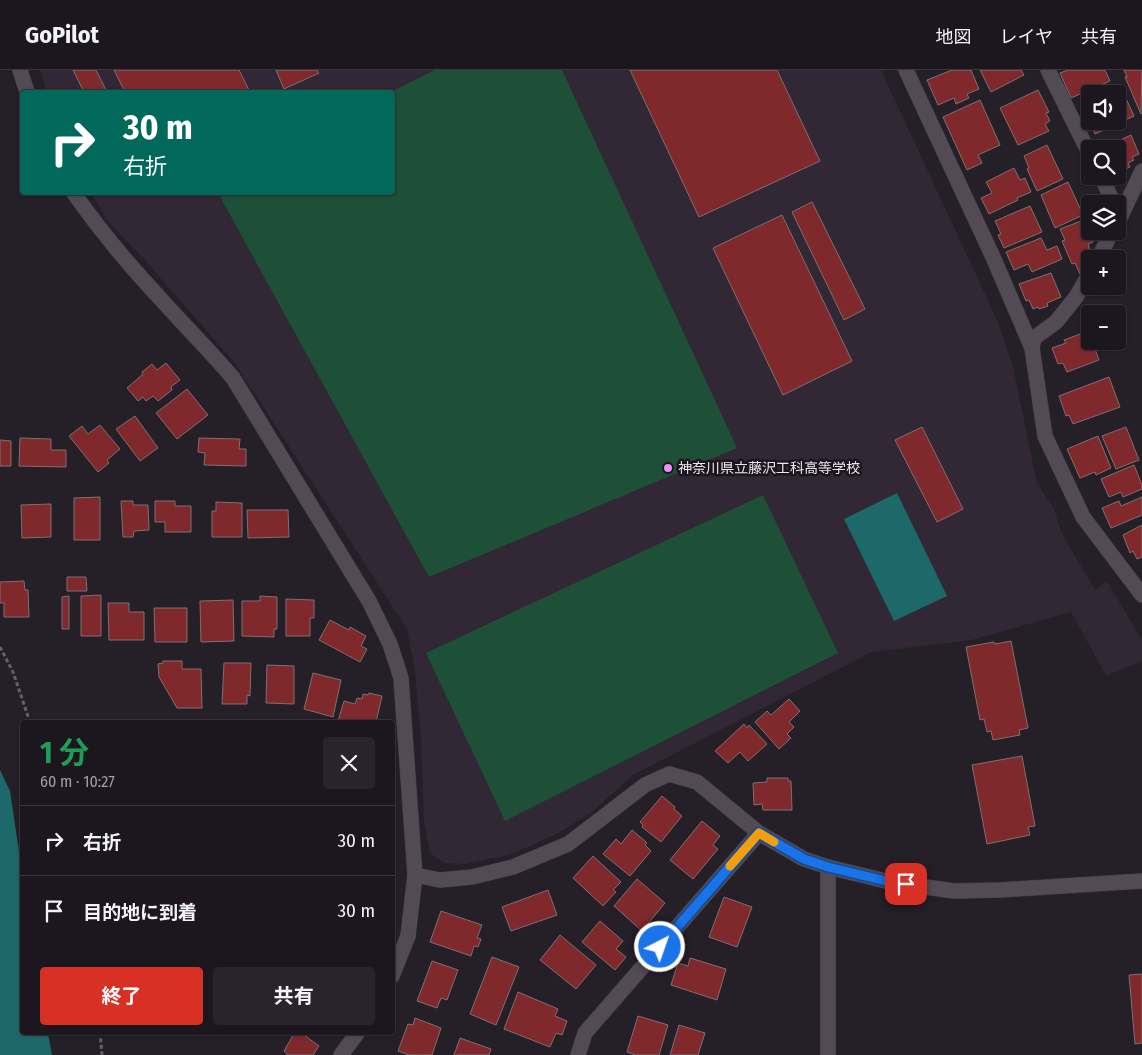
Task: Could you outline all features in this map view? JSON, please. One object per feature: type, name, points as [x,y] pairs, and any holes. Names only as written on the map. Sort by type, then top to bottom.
[{"type":"street","points":[[20,70],[26,90]]},
{"type":"street","points":[[906,70],[993,257],[1032,348],[1045,436],[1083,517],[1142,596]]},
{"type":"street","points":[[1048,70],[1083,140]]},
{"type":"street","points":[[1126,198],[1142,171]]},
{"type":"street","points":[[75,195],[95,224],[129,265],[233,378],[369,601],[390,644],[401,678],[415,875],[408,936],[395,968]]},
{"type":"street","points":[[1032,348],[1034,338],[1056,322],[1081,288]]},
{"type":"street","points":[[415,875],[440,880],[472,877],[513,867],[568,844],[645,785],[668,774],[697,782],[759,833],[804,859],[828,867],[890,882],[954,891],[1142,881]]},
{"type":"street","points":[[578,1055],[585,1033],[759,833]]},
{"type":"street","points":[[828,867],[828,1055]]},
{"type":"street","points":[[341,1055],[356,1035]]},
{"type":"path","points":[[0,646],[13,672],[29,720]]},
{"type":"path","points":[[100,1035],[102,1055]]},
{"type":"shaded area","name":"神奈川県立藤沢工科高等学校","points":[[40,70],[881,70],[998,322],[1013,367],[1037,483],[1054,509],[1062,534],[1095,590],[1107,581],[1142,640],[1142,661],[1106,676],[1071,612],[972,640],[872,652],[633,775],[592,812],[557,834],[512,854],[465,864],[444,863],[430,853],[424,821],[421,739],[415,671],[407,629],[234,362],[141,256],[110,224],[92,195],[395,195],[395,90],[46,90]]},
{"type":"shaded area","points":[[435,70],[562,70],[737,448],[429,577],[219,195],[395,195],[395,90]]},
{"type":"shaded area","points":[[897,493],[947,596],[894,621],[844,519]]},
{"type":"shaded area","points":[[763,495],[838,653],[505,821],[426,653]]},
{"type":"shaded area","points":[[0,770],[10,791],[20,858],[20,1035],[48,1035],[52,1055],[0,1055]]},
{"type":"building","points":[[73,70],[96,70],[106,90],[83,90]]},
{"type":"building","points":[[114,70],[239,70],[249,90],[124,90]]},
{"type":"building","points":[[276,70],[317,70],[319,73],[284,89]]},
{"type":"building","points":[[630,70],[777,70],[820,161],[699,217]]},
{"type":"building","points":[[952,70],[971,70],[979,89],[967,94],[969,98],[956,104],[954,98],[938,105],[927,80]]},
{"type":"building","points":[[980,70],[1021,70],[1024,75],[991,92]]},
{"type":"building","points":[[1068,70],[1105,70],[1110,81],[1101,85],[1081,85],[1081,94],[1071,98],[1060,73]]},
{"type":"building","points":[[1124,70],[1142,70],[1141,114],[1125,77],[1127,77]]},
{"type":"building","points":[[1038,90],[1049,112],[1046,113],[1050,121],[1045,124],[1049,131],[1018,145],[1000,108]]},
{"type":"building","points":[[1126,98],[1134,116],[1126,120]]},
{"type":"building","points":[[980,100],[1000,145],[978,155],[982,163],[967,170],[943,117]]},
{"type":"building","points":[[1093,130],[1104,130],[1095,134]]},
{"type":"building","points":[[1131,135],[1139,154],[1132,157],[1134,160],[1128,163],[1130,167],[1126,169],[1126,140],[1120,140]]},
{"type":"building","points":[[1047,145],[1063,179],[1037,191],[1027,169],[1029,168],[1024,156]]},
{"type":"building","points":[[1014,168],[1020,180],[1025,178],[1031,192],[989,214],[981,198],[992,193],[986,182]]},
{"type":"building","points":[[1068,182],[1081,211],[1081,216],[1055,228],[1041,195]]},
{"type":"building","points":[[812,202],[865,309],[844,320],[792,212]]},
{"type":"building","points":[[1030,206],[1042,232],[1004,248],[998,235],[1001,234],[995,221]]},
{"type":"building","points":[[782,215],[852,361],[783,395],[713,248]]},
{"type":"building","points":[[1081,221],[1081,240],[1092,240],[1093,242],[1088,244],[1090,250],[1081,250],[1080,274],[1075,263],[1072,264],[1062,241],[1065,240],[1060,229]]},
{"type":"building","points":[[1041,238],[1047,250],[1057,246],[1062,259],[1032,272],[1028,264],[1014,270],[1006,252]]},
{"type":"building","points":[[1051,273],[1061,297],[1047,303],[1048,306],[1033,309],[1029,300],[1026,301],[1019,284]]},
{"type":"building","points":[[1081,334],[1081,350],[1095,350],[1099,360],[1067,372],[1063,363],[1058,364],[1052,348],[1066,343],[1064,340]]},
{"type":"building","points":[[166,363],[180,380],[171,387],[172,390],[158,401],[153,396],[146,401],[143,397],[138,401],[127,388],[152,364],[157,370]]},
{"type":"building","points":[[1109,377],[1120,407],[1073,424],[1069,415],[1066,416],[1059,396]]},
{"type":"building","points":[[187,389],[208,415],[177,439],[156,413]]},
{"type":"building","points":[[135,416],[158,448],[140,461],[116,429]]},
{"type":"building","points":[[100,425],[120,449],[107,460],[109,463],[98,472],[69,436],[82,426],[88,434]]},
{"type":"building","points":[[922,427],[963,509],[937,522],[895,440]]},
{"type":"building","points":[[1126,427],[1139,460],[1116,469],[1102,436]]},
{"type":"building","points":[[1098,436],[1111,468],[1096,475],[1095,472],[1080,478],[1067,449]]},
{"type":"building","points":[[20,438],[51,439],[51,450],[66,450],[66,467],[19,466]]},
{"type":"building","points":[[199,438],[240,439],[239,449],[246,449],[246,466],[204,465],[205,453],[198,452]]},
{"type":"building","points":[[0,440],[11,441],[11,466],[0,466]]},
{"type":"building","points":[[1134,465],[1142,489],[1123,497],[1121,492],[1109,497],[1101,479]]},
{"type":"building","points":[[100,497],[100,540],[74,540],[74,498]]},
{"type":"building","points":[[1142,497],[1142,515],[1111,528],[1102,508],[1119,501],[1121,506]]},
{"type":"building","points":[[121,501],[133,501],[133,505],[148,505],[149,530],[134,531],[133,537],[123,537]]},
{"type":"building","points":[[155,501],[175,501],[175,506],[191,506],[191,532],[165,532],[165,522],[155,522]]},
{"type":"building","points":[[216,502],[242,503],[242,537],[212,537],[212,511],[216,511]]},
{"type":"building","points":[[51,504],[51,537],[22,538],[21,505]]},
{"type":"building","points":[[247,510],[288,510],[289,537],[248,538]]},
{"type":"building","points":[[1142,525],[1142,557],[1137,559],[1133,551],[1130,553],[1123,535]]},
{"type":"building","points":[[67,577],[86,577],[87,591],[67,591]]},
{"type":"building","points":[[24,581],[25,590],[28,590],[29,617],[4,617],[4,603],[0,603],[0,582]]},
{"type":"building","points":[[101,595],[101,636],[81,636],[81,596]]},
{"type":"building","points":[[69,596],[69,629],[62,629],[62,597]]},
{"type":"building","points":[[260,596],[277,597],[277,629],[274,629],[274,637],[242,636],[242,601],[260,601]]},
{"type":"building","points":[[286,599],[314,600],[314,618],[310,618],[310,636],[286,636]]},
{"type":"building","points":[[233,600],[234,641],[201,642],[200,601]]},
{"type":"building","points":[[108,603],[129,603],[129,612],[144,612],[144,640],[109,640]]},
{"type":"building","points":[[154,608],[187,608],[187,642],[155,642]]},
{"type":"building","points":[[330,620],[349,630],[350,627],[366,636],[361,646],[367,649],[360,662],[319,640]]},
{"type":"building","points":[[1011,641],[1028,728],[1019,730],[1020,735],[993,740],[991,731],[987,732],[984,719],[980,720],[966,647]]},
{"type":"building","points":[[163,661],[182,661],[182,669],[201,669],[202,708],[177,708],[159,677],[158,664],[163,663]]},
{"type":"building","points":[[224,663],[251,663],[250,696],[247,695],[247,704],[222,704]]},
{"type":"building","points":[[267,665],[294,666],[294,704],[266,703]]},
{"type":"building","points":[[313,673],[341,680],[333,717],[304,709]]},
{"type":"building","points":[[369,693],[382,696],[376,720],[338,720],[344,701],[355,704],[357,698],[362,699],[363,694],[368,695]]},
{"type":"building","points":[[789,699],[800,711],[789,722],[794,727],[787,734],[791,738],[779,749],[755,722],[767,711],[771,715]]},
{"type":"building","points":[[744,724],[747,728],[749,725],[767,744],[748,761],[740,752],[728,763],[715,751]]},
{"type":"building","points":[[1022,756],[1035,826],[1028,827],[1030,835],[987,844],[972,765]]},
{"type":"building","points":[[767,778],[788,778],[788,781],[791,781],[792,810],[763,810],[762,804],[754,805],[753,783],[767,782]]},
{"type":"building","points":[[662,796],[682,816],[661,842],[642,827],[643,825],[640,822]]},
{"type":"building","points":[[702,821],[720,836],[713,845],[718,849],[693,879],[670,860]]},
{"type":"building","points":[[632,830],[647,843],[645,845],[651,851],[630,876],[603,854],[616,839],[621,844]]},
{"type":"building","points":[[593,856],[621,882],[613,890],[616,892],[603,906],[573,878]]},
{"type":"building","points":[[637,879],[665,903],[642,931],[614,906]]},
{"type":"building","points":[[548,890],[557,915],[511,931],[502,907]]},
{"type":"building","points":[[724,897],[752,907],[737,947],[709,937]]},
{"type":"building","points":[[441,911],[482,925],[477,938],[481,939],[478,947],[474,946],[471,956],[430,942]]},
{"type":"building","points":[[600,921],[623,941],[616,949],[626,957],[615,970],[582,942]]},
{"type":"building","points":[[560,935],[596,965],[576,989],[540,960]]},
{"type":"building","points":[[492,957],[519,967],[496,1025],[470,1014]]},
{"type":"building","points":[[690,958],[726,969],[717,1000],[671,985],[678,963],[688,966]]},
{"type":"building","points":[[432,961],[458,970],[447,1000],[441,998],[437,1008],[417,1001]]},
{"type":"building","points":[[1142,974],[1142,1043],[1135,1044],[1129,975]]},
{"type":"building","points":[[518,992],[558,1009],[555,1016],[567,1021],[562,1035],[556,1033],[550,1047],[504,1029]]},
{"type":"building","points":[[638,1016],[668,1025],[659,1055],[636,1055],[627,1052]]},
{"type":"building","points":[[415,1018],[441,1028],[432,1055],[409,1055],[398,1051],[408,1024],[413,1025]]},
{"type":"building","points":[[679,1025],[705,1033],[698,1055],[670,1055]]},
{"type":"building","points":[[293,1035],[304,1035],[319,1046],[313,1055],[288,1055],[284,1051]]},
{"type":"building","points":[[460,1038],[491,1049],[489,1055],[454,1055]]},
{"type":"slow traffic","points":[[730,866],[759,833],[774,842]]},
{"type":"place","name":"神奈川県立藤沢工科高等学校","points":[[668,468]]},
{"type":"route","points":[[660,947],[759,833],[804,859],[828,867],[906,884]]}]
